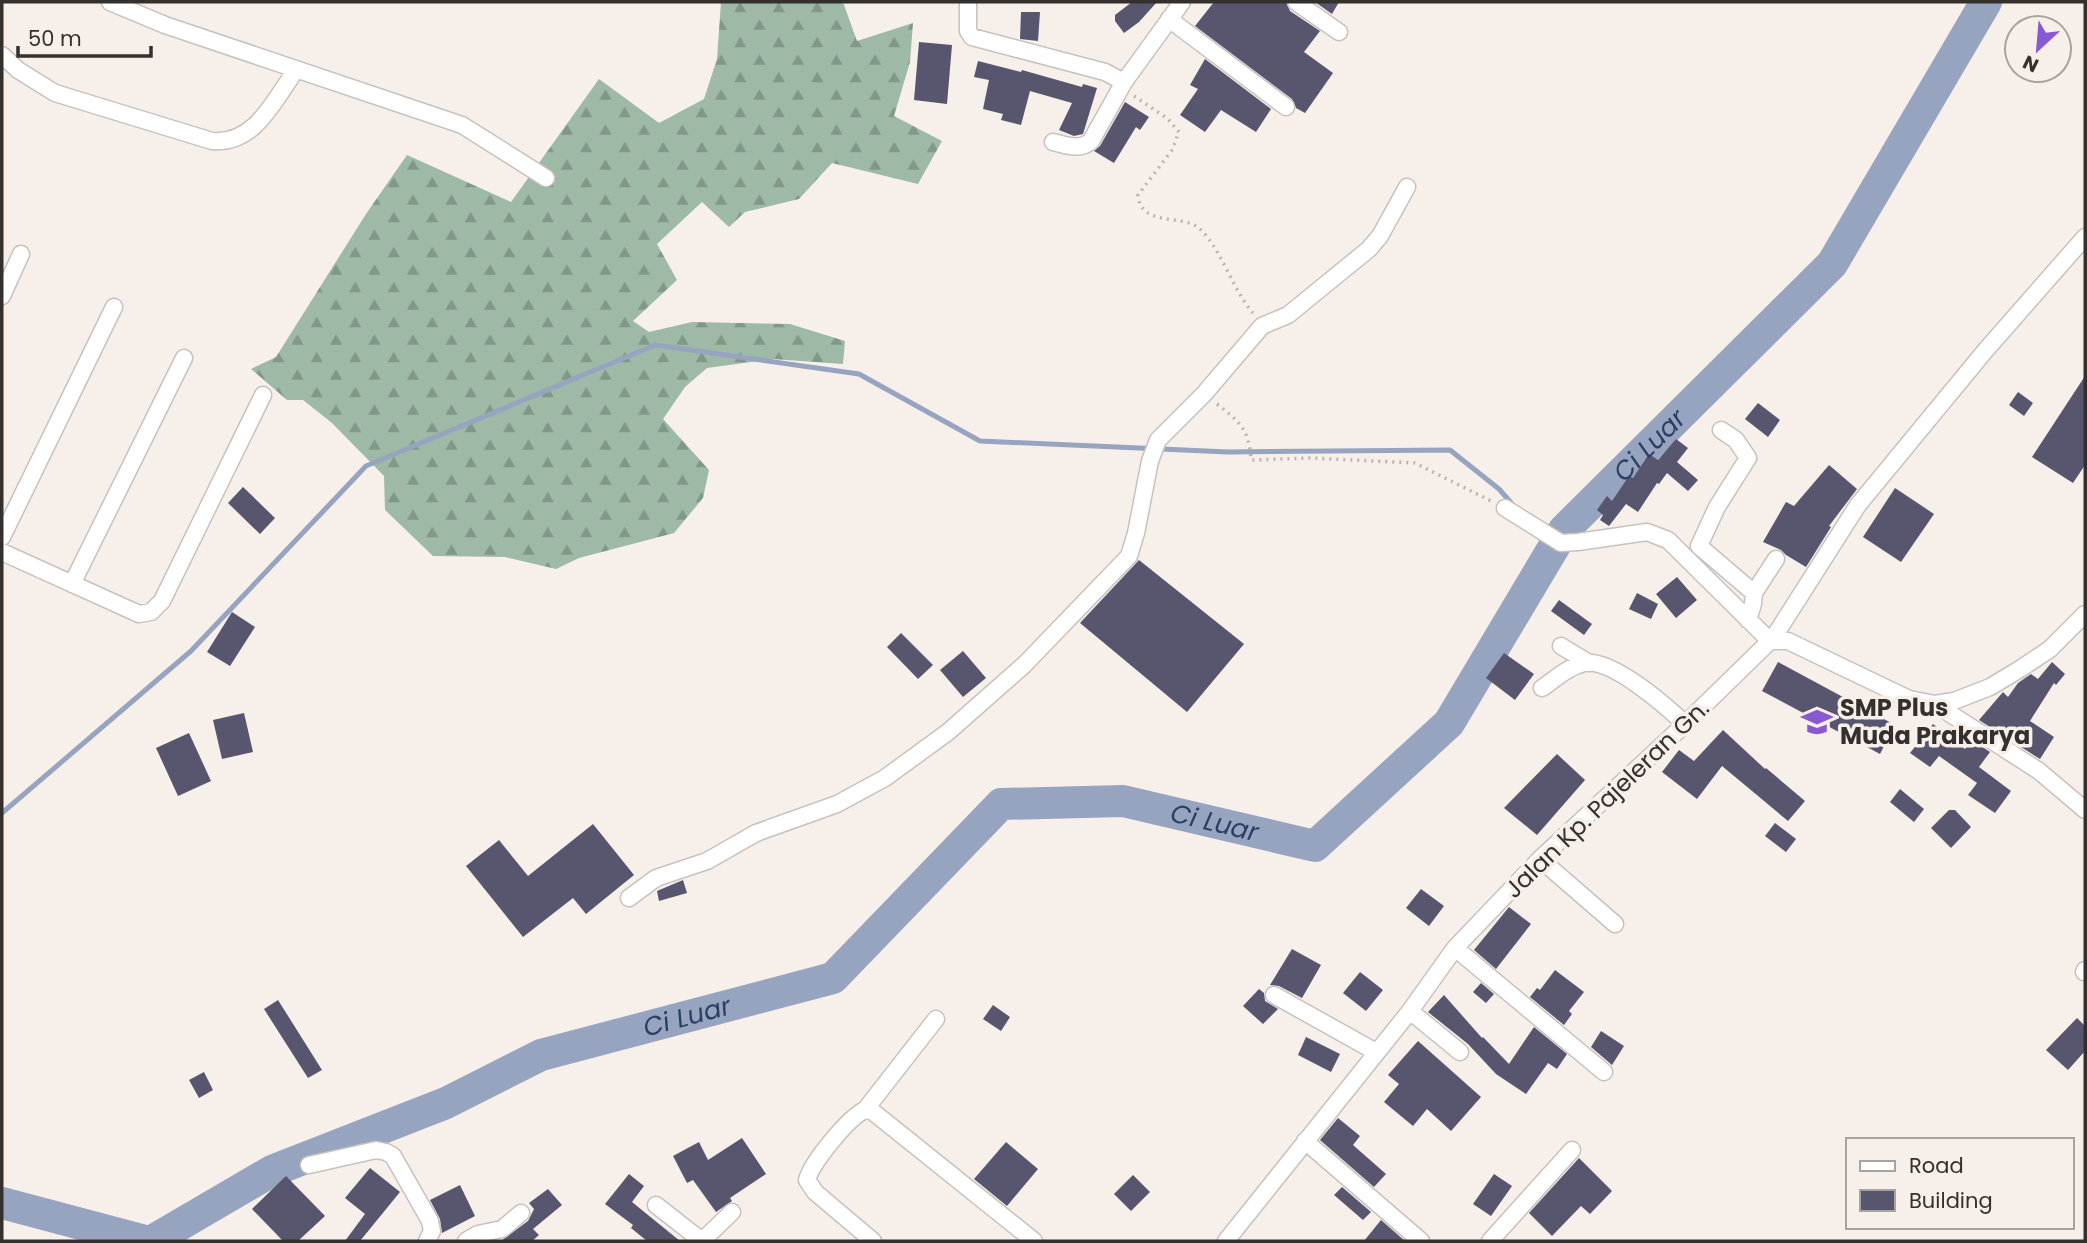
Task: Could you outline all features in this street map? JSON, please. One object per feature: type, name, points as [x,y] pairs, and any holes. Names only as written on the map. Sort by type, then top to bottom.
[{"type":"street","points":[[110,2],[166,25],[462,125],[546,178]]},
{"type":"street","points":[[968,2],[968,31],[972,37],[1105,72],[1124,82]]},
{"type":"street","points":[[1053,142],[1079,148],[1091,141],[1124,82],[1182,2]]},
{"type":"street","points":[[1296,2],[1339,32]]},
{"type":"street","points":[[1169,19],[1286,107]]},
{"type":"street","points":[[2,55],[36,82],[75,100],[163,124],[212,141],[225,142],[241,137],[254,128],[296,70]]},
{"type":"street","points":[[629,898],[656,878],[707,860],[756,833],[837,804],[886,778],[948,732],[1024,665],[1129,556],[1135,541],[1150,461],[1158,440],[1204,394],[1262,326],[1288,314],[1369,249],[1380,236],[1407,187]]},
{"type":"street","name":"Jalan Kp. Pajeleran Gn.","points":[[1226,1241],[1410,1011],[1455,948],[1540,859],[1771,640],[1858,505],[1985,351],[2085,237]]},
{"type":"street","points":[[2,296],[21,254]]},
{"type":"street","points":[[2,537],[114,307]]},
{"type":"street","points":[[72,584],[184,358]]},
{"type":"street","points":[[2,552],[139,614],[151,612],[162,601],[262,395]]},
{"type":"street","points":[[1721,430],[1736,440],[1748,458],[1717,507],[1699,546],[1754,593]]},
{"type":"street","points":[[1505,508],[1561,542],[1647,532],[1660,536],[1668,540],[1771,640],[1795,644],[1909,699],[1935,704],[1954,701],[1990,687],[2050,649],[2085,614]]},
{"type":"street","points":[[1748,620],[1754,604],[1754,593],[1776,559]]},
{"type":"street","points":[[1561,646],[1589,663]]},
{"type":"street","points":[[1542,688],[1569,669],[1595,663],[1624,677],[1685,724]]},
{"type":"street","points":[[1935,704],[2039,771],[2085,810]]},
{"type":"street","points":[[1540,859],[1615,923]]},
{"type":"street","points":[[1455,948],[1604,1072]]},
{"type":"street","points":[[1274,995],[1376,1052]]},
{"type":"street","points":[[1410,1011],[1460,1052]]},
{"type":"street","points":[[873,1241],[815,1192],[807,1180],[817,1158],[854,1118],[865,1110],[936,1019]]},
{"type":"street","points":[[865,1110],[872,1111],[1034,1241]]},
{"type":"street","points":[[1305,1140],[1421,1241]]},
{"type":"street","points":[[309,1165],[376,1150],[393,1156],[430,1221],[432,1231],[427,1241]]},
{"type":"street","points":[[1490,1241],[1572,1150]]},
{"type":"street","points":[[656,1205],[702,1241],[732,1212]]},
{"type":"street","points":[[466,1241],[478,1234],[502,1228],[521,1213]]},
{"type":"path","points":[[1124,82],[1140,102],[1176,125],[1179,132],[1172,150],[1138,195],[1139,203],[1146,212],[1160,219],[1185,222],[1200,229],[1237,292],[1262,326]]},
{"type":"path","points":[[1204,394],[1241,423],[1250,441],[1251,460],[1311,458],[1415,463],[1505,508]]},
{"type":"green space","points":[[721,2],[843,2],[857,41],[913,23],[910,62],[894,116],[942,141],[918,184],[832,163],[799,199],[745,212],[729,227],[702,202],[657,244],[677,280],[633,321],[649,332],[692,322],[790,324],[845,341],[843,364],[773,359],[707,368],[685,387],[663,419],[709,470],[703,498],[674,533],[579,558],[556,569],[505,557],[433,556],[385,510],[384,476],[332,423],[303,400],[287,400],[251,369],[276,357],[366,214],[407,155],[511,202],[599,79],[659,123],[704,99],[717,59]]},
{"type":"building","points":[[1132,2],[1157,2],[1139,22],[1124,33],[1115,21],[1115,15]]},
{"type":"building","points":[[1214,2],[1286,2],[1290,11],[1320,31],[1304,52],[1333,73],[1305,113],[1296,108],[1292,99],[1195,26]]},
{"type":"building","points":[[1315,2],[1339,2],[1332,14]]},
{"type":"building","points":[[1021,12],[1040,12],[1038,41],[1020,39]]},
{"type":"building","points":[[919,42],[952,45],[947,104],[914,100]]},
{"type":"building","points":[[1205,59],[1271,109],[1256,132],[1221,110],[1205,132],[1180,115],[1198,89],[1190,85]]},
{"type":"building","points":[[978,61],[1082,87],[1083,84],[1097,88],[1083,134],[1074,136],[1059,130],[1072,103],[1030,91],[1021,125],[1001,120],[1003,114],[983,109],[989,80],[974,77]]},
{"type":"building","points":[[1125,102],[1149,117],[1140,130],[1136,127],[1114,163],[1094,151],[1100,146]]},
{"type":"building","points":[[2085,376],[2085,465],[2073,483],[2032,457]]},
{"type":"building","points":[[2018,392],[2033,403],[2024,416],[2009,405]]},
{"type":"building","points":[[1758,403],[1780,420],[1768,437],[1745,419]]},
{"type":"building","points":[[1676,439],[1688,448],[1677,462],[1698,480],[1688,491],[1667,473],[1638,512],[1626,504],[1609,526],[1600,520],[1603,515],[1597,510],[1607,496],[1612,501],[1629,476],[1633,478],[1649,454],[1658,460]]},
{"type":"building","points":[[1829,465],[1857,489],[1829,526],[1831,527],[1806,567],[1781,550],[1763,542],[1786,502],[1794,506]]},
{"type":"building","points":[[243,487],[275,518],[260,534],[228,503]]},
{"type":"building","points":[[1895,488],[1934,514],[1901,562],[1863,537]]},
{"type":"building","points":[[1139,560],[1244,644],[1187,712],[1080,623]]},
{"type":"building","points":[[1677,577],[1697,600],[1676,618],[1656,594]]},
{"type":"building","points":[[1637,593],[1658,604],[1651,619],[1629,609]]},
{"type":"building","points":[[1559,600],[1592,624],[1584,635],[1551,611]]},
{"type":"building","points":[[232,612],[255,627],[230,666],[207,652]]},
{"type":"building","points":[[901,633],[933,665],[918,679],[887,647]]},
{"type":"building","points":[[963,651],[986,678],[963,697],[940,670]]},
{"type":"building","points":[[1504,653],[1534,674],[1515,700],[1486,678]]},
{"type":"building","points":[[1778,662],[1895,725],[1880,754],[1762,691]]},
{"type":"building","points":[[2052,662],[2065,674],[2056,685],[2054,683],[2030,721],[2054,737],[2040,759],[1979,720],[2003,692],[2008,697],[2018,683],[2031,674],[2038,679]]},
{"type":"building","points":[[244,713],[253,752],[222,759],[213,720]]},
{"type":"building","points":[[1933,724],[1965,749],[1972,740],[1990,752],[1979,767],[2011,791],[1995,813],[1968,795],[1977,783],[1939,756],[1930,767],[1910,753]]},
{"type":"building","points":[[1723,730],[1805,801],[1788,821],[1722,766],[1697,799],[1662,772],[1679,750],[1694,761]]},
{"type":"building","points":[[189,733],[211,781],[178,796],[156,748]]},
{"type":"building","points":[[1557,754],[1585,780],[1537,835],[1504,808]]},
{"type":"building","points":[[1900,789],[1924,809],[1914,822],[1890,802]]},
{"type":"building","points":[[1949,810],[1955,810],[1971,827],[1951,848],[1931,828]]},
{"type":"building","points":[[1775,823],[1796,839],[1786,852],[1765,836]]},
{"type":"building","points":[[593,824],[634,875],[586,914],[573,898],[523,937],[466,866],[499,840],[528,876]]},
{"type":"building","points":[[683,880],[687,893],[659,901],[657,891]]},
{"type":"building","points":[[1421,889],[1444,906],[1429,926],[1406,908]]},
{"type":"building","points":[[1509,907],[1531,924],[1496,969],[1474,950]]},
{"type":"building","points":[[1292,949],[1321,965],[1302,998],[1279,986],[1270,985]]},
{"type":"building","points":[[1555,970],[1584,992],[1569,1011],[1572,1014],[1564,1025],[1530,997],[1537,988],[1540,990]]},
{"type":"building","points":[[1360,972],[1383,990],[1366,1011],[1343,993]]},
{"type":"building","points":[[1481,983],[1494,994],[1486,1003],[1473,992]]},
{"type":"building","points":[[1259,989],[1264,993],[1265,1001],[1278,1009],[1263,1024],[1243,1006]]},
{"type":"building","points":[[1444,995],[1509,1064],[1534,1027],[1567,1054],[1557,1069],[1548,1063],[1526,1094],[1496,1074],[1468,1044],[1428,1012]]},
{"type":"building","points":[[278,1000],[322,1070],[308,1078],[264,1009]]},
{"type":"building","points":[[993,1005],[1010,1017],[1001,1031],[983,1019]]},
{"type":"building","points":[[2077,1018],[2085,1026],[2085,1051],[2068,1070],[2046,1050]]},
{"type":"building","points":[[1601,1031],[1624,1046],[1612,1065],[1591,1047]]},
{"type":"building","points":[[1306,1037],[1340,1054],[1331,1072],[1298,1055]]},
{"type":"building","points":[[1418,1041],[1481,1097],[1451,1131],[1427,1109],[1413,1126],[1384,1102],[1399,1084],[1388,1075]]},
{"type":"building","points":[[204,1072],[213,1090],[199,1098],[189,1080]]},
{"type":"building","points":[[1338,1118],[1360,1136],[1353,1145],[1386,1174],[1374,1187],[1320,1140]]},
{"type":"building","points":[[742,1138],[766,1174],[730,1198],[732,1201],[716,1212],[693,1180],[687,1183],[673,1156],[699,1142],[708,1160]]},
{"type":"building","points":[[1006,1142],[1038,1169],[1007,1206],[974,1179]]},
{"type":"building","points":[[1579,1158],[1612,1191],[1590,1214],[1581,1206],[1552,1236],[1529,1213]]},
{"type":"building","points":[[370,1168],[400,1192],[360,1241],[345,1241],[365,1214],[345,1198]]},
{"type":"building","points":[[629,1174],[644,1186],[632,1202],[680,1241],[647,1241],[631,1228],[633,1225],[605,1204]]},
{"type":"building","points":[[1494,1174],[1512,1186],[1491,1216],[1473,1204]]},
{"type":"building","points":[[1133,1175],[1150,1192],[1131,1211],[1114,1194]]},
{"type":"building","points":[[286,1176],[325,1216],[298,1241],[283,1241],[252,1209]]},
{"type":"building","points":[[460,1185],[475,1216],[442,1233],[440,1219],[430,1200]]},
{"type":"building","points":[[1342,1187],[1371,1212],[1363,1220],[1334,1195]]},
{"type":"building","points":[[548,1189],[562,1205],[533,1229],[539,1235],[532,1241],[501,1241],[528,1221],[534,1209],[529,1203]]},
{"type":"building","points":[[1381,1220],[1405,1241],[1364,1241]]},
{"type":"waterway","name":"Ci Luar","points":[[152,1241],[272,1171],[446,1103],[541,1055],[833,978],[1001,804],[1123,801],[1315,846],[1449,723],[1564,530],[1832,264],[1986,2]]},
{"type":"waterway","points":[[2,813],[191,651],[366,466],[655,345],[859,374],[980,441],[1228,452],[1450,450],[1499,489],[1513,505]]},
{"type":"waterway","points":[[1540,537],[1551,550]]},
{"type":"waterway","name":"Ci Luar","points":[[2,1203],[145,1241]]},
{"type":"place","name":"SMP Plus Muda Prakarya","points":[[1817,722]]}]
